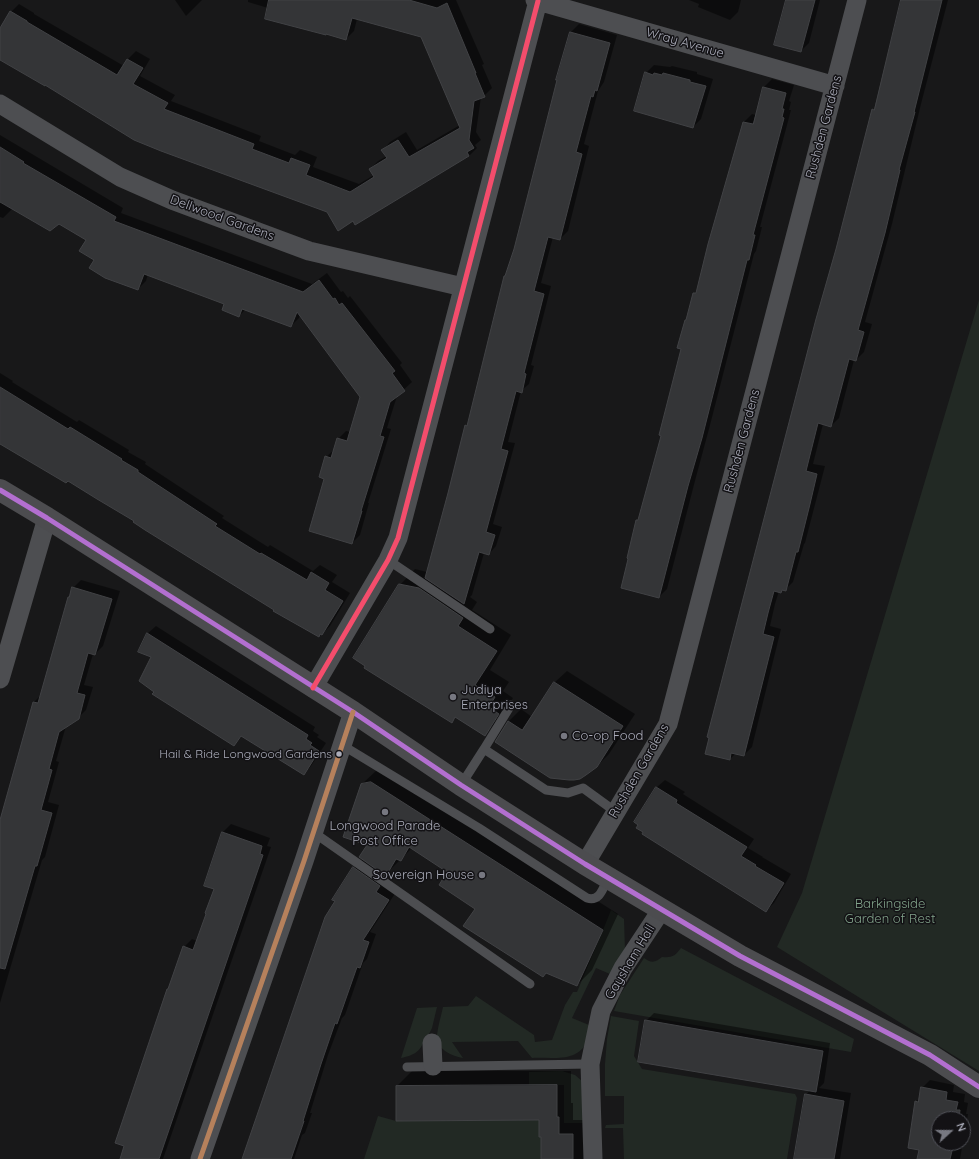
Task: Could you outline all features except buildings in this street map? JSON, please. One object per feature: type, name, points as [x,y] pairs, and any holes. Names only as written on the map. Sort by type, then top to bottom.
[{"type":"street","name":"Wray Avenue","points":[[536,0],[835,86]]},
{"type":"street","points":[[313,688],[388,560],[398,538],[536,0]]},
{"type":"street","name":"Rushden Gardens","points":[[585,864],[668,724],[857,0]]},
{"type":"street","name":"Dellwood Gardens","points":[[0,104],[120,177],[172,200],[309,251],[463,287]]},
{"type":"street","points":[[0,490],[47,518],[353,712],[461,785],[585,864],[740,956],[930,1055],[979,1088]]},
{"type":"street","points":[[0,679],[47,518]]},
{"type":"street","points":[[200,1159],[353,712]]},
{"type":"street","name":"Gaysham Hall","points":[[593,1159],[590,1064],[601,1012],[623,968],[662,909]]},
{"type":"street","points":[[432,1044],[433,1066]]},
{"type":"lane","points":[[388,560],[490,628]]},
{"type":"lane","points":[[461,785],[511,705]]},
{"type":"lane","points":[[342,745],[479,828],[587,898],[592,900],[598,897],[608,878]]},
{"type":"lane","points":[[484,749],[546,790],[568,793],[583,788],[616,812]]},
{"type":"lane","points":[[313,832],[530,984]]},
{"type":"lane","points":[[408,1067],[590,1064]]},
{"type":"green space","name":"Barkingside Garden of Rest","points":[[979,300],[979,1071],[777,947],[802,893]]},
{"type":"green space","points":[[611,910],[624,919],[625,951],[610,974],[596,968],[572,1018],[589,1025],[589,1035],[587,1041],[583,1048],[577,1053],[571,1056],[556,1058],[532,1058],[518,1041],[452,1042],[463,1058],[449,1054],[442,1048],[437,1040],[437,1035],[443,1007],[468,1006],[476,996],[534,1035],[535,1042],[552,1040],[565,1005],[573,992],[577,992]]},
{"type":"green space","points":[[681,948],[854,1039],[851,1052],[614,1011],[620,995],[644,958],[649,961],[655,961],[662,957],[673,956]]},
{"type":"green space","points":[[437,1007],[432,1028],[428,1036],[425,1036],[420,1049],[414,1054],[401,1058],[417,1008]]},
{"type":"green space","points":[[611,1016],[639,1021],[634,1056],[642,1069],[795,1094],[797,1098],[787,1159],[624,1159],[623,1128],[605,1128],[606,1125],[624,1124],[624,1096],[605,1096],[605,1064]]},
{"type":"green space","points":[[562,1071],[575,1075],[582,1081],[586,1123],[564,1123],[564,1085],[529,1085],[529,1072]]},
{"type":"green space","points":[[378,1116],[396,1121],[539,1120],[541,1159],[364,1159]]},
{"type":"transit line","points":[[313,688],[388,560],[398,538],[538,1]]},
{"type":"transit line","points":[[0,490],[47,518],[353,712],[461,785],[585,864],[740,956],[930,1055],[979,1087]]},
{"type":"transit line","points":[[200,1159],[304,861],[353,712]]},
{"type":"place","name":"Judiya Enterprises","points":[[453,697]]},
{"type":"place","name":"Co-op Food","points":[[564,736]]},
{"type":"place","name":"Hail & Ride Longwood Gardens","points":[[339,754]]},
{"type":"place","name":"Longwood Parade Post Office","points":[[385,812]]},
{"type":"place","name":"Sovereign House","points":[[482,875]]}]
